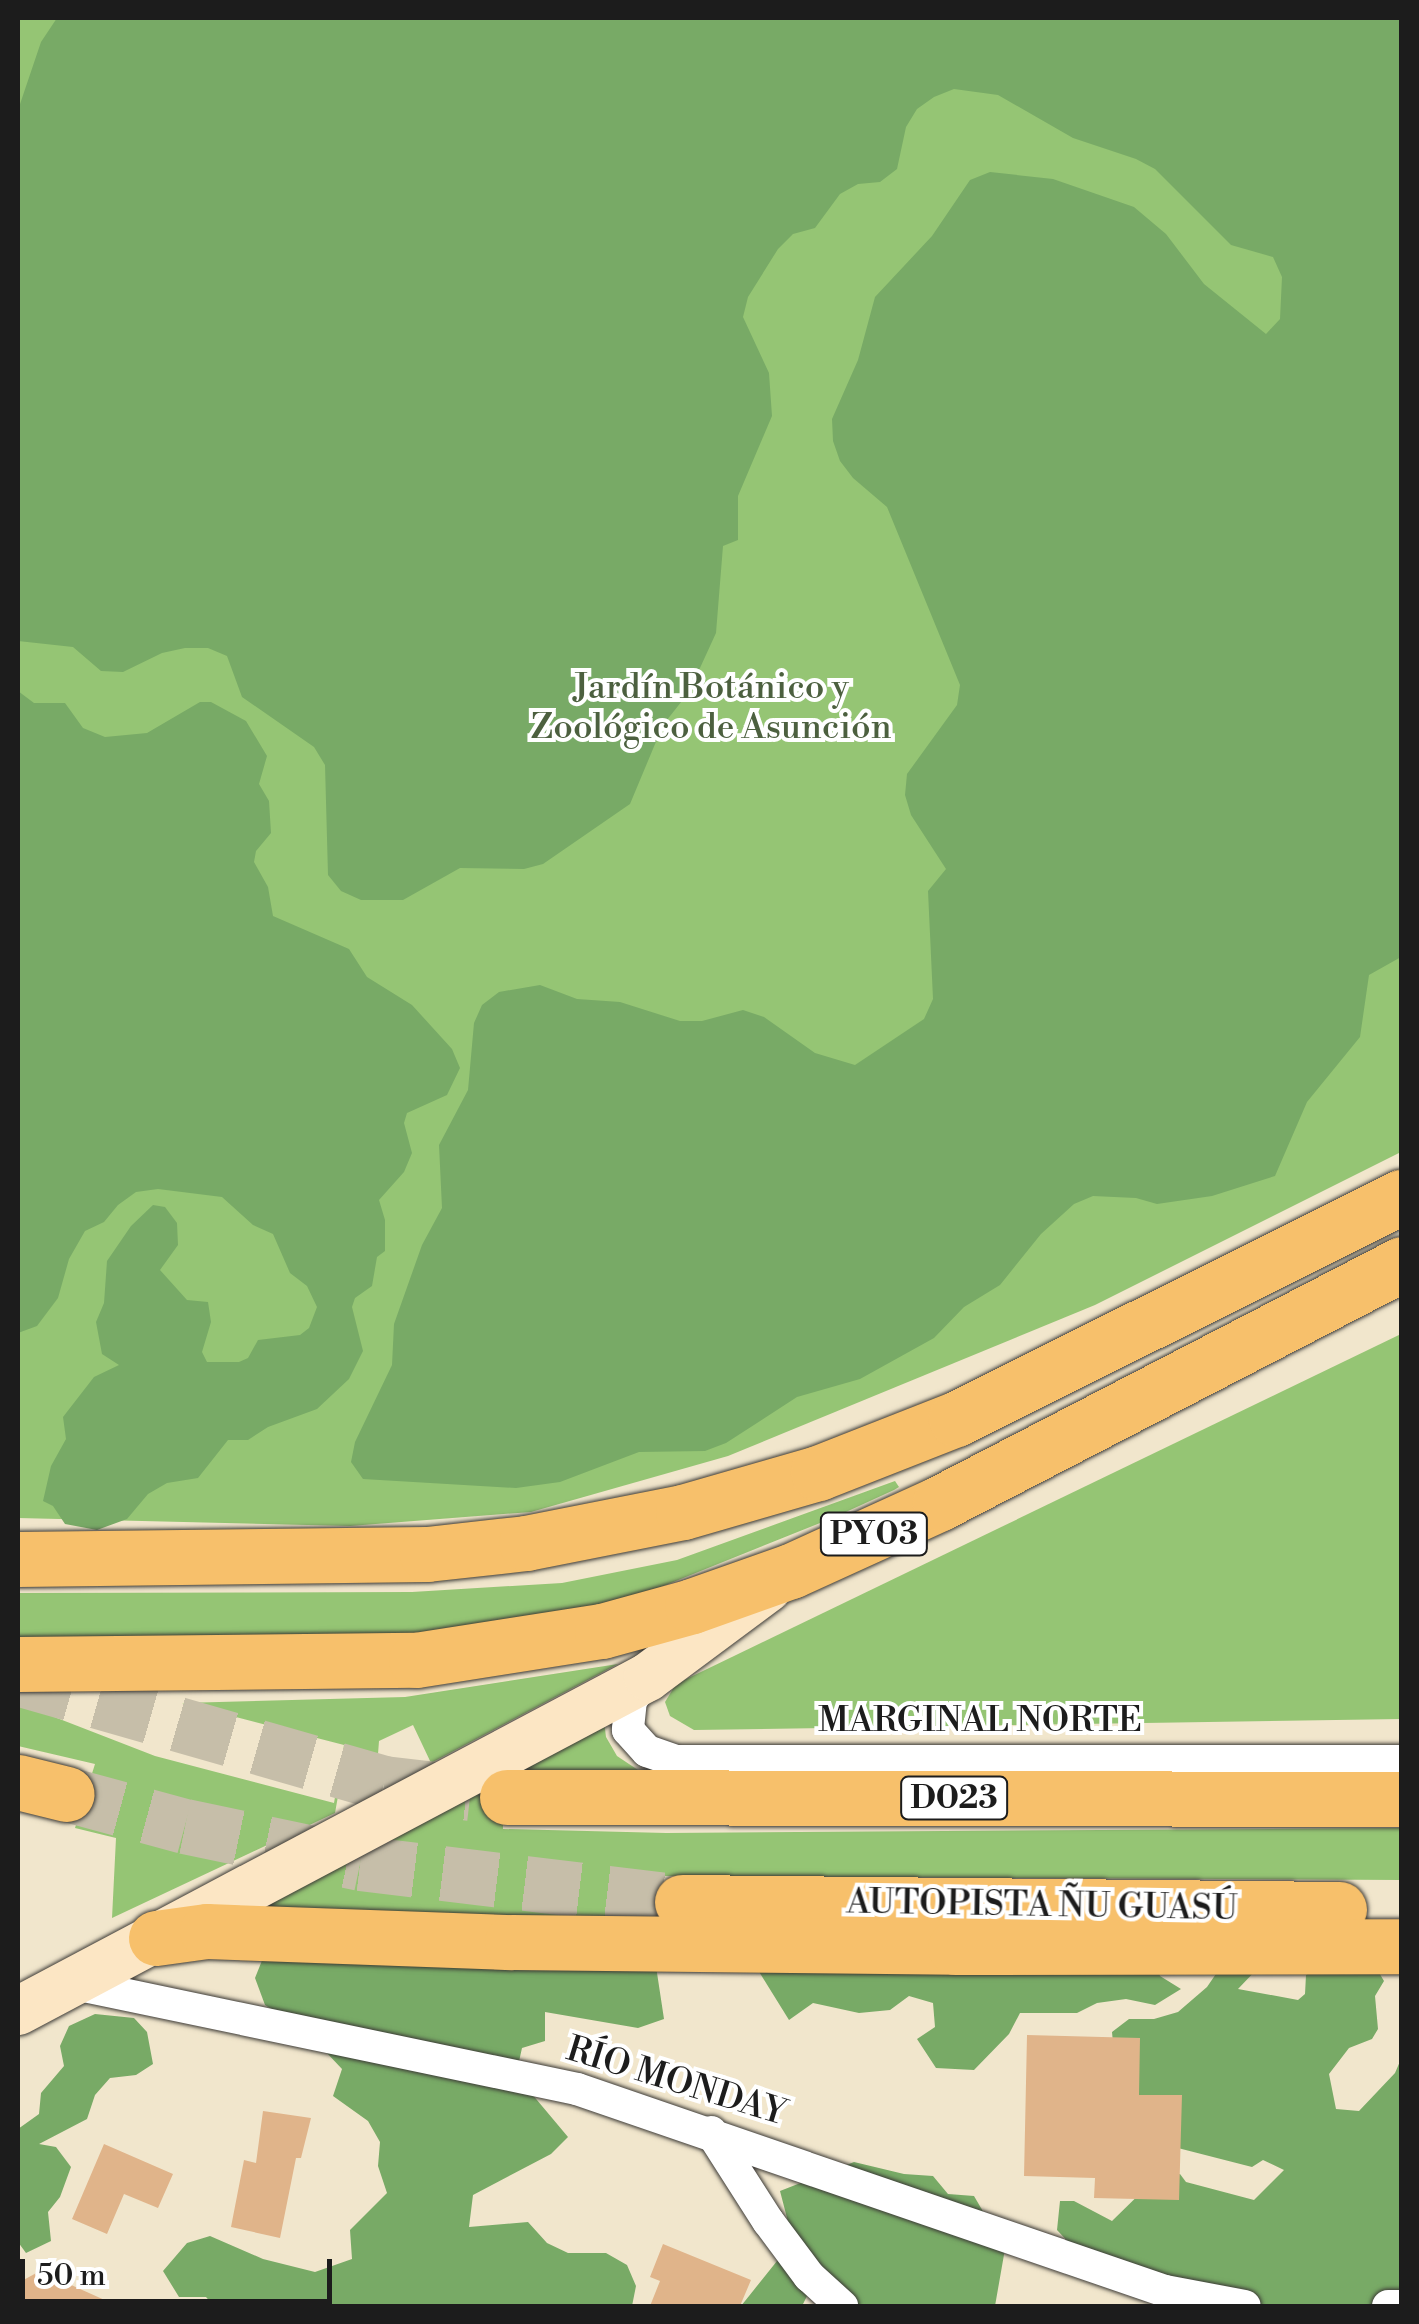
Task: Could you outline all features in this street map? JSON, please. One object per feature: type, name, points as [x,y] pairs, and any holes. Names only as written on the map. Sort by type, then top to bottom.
[{"type":"highway","name":"PY03","points":[[18,1559],[427,1554],[526,1543],[683,1512],[818,1473],[956,1419],[1402,1197]]},
{"type":"highway","name":"PY03","points":[[18,1664],[416,1660],[602,1631],[692,1606],[791,1571],[940,1503],[1402,1264]]},
{"type":"highway","name":"D023","points":[[508,1797],[1402,1799]]},
{"type":"highway","name":"AUTOPISTA ÑU GUASÚ","points":[[682,1902],[1402,1909]]},
{"type":"highway","points":[[156,1938],[207,1931],[512,1942],[955,1948],[1402,1946]]},
{"type":"street","points":[[18,2010],[648,1677],[791,1571]]},
{"type":"street","name":"MARGINAL NORTE","points":[[648,1677],[631,1700],[628,1730],[647,1751],[676,1761],[1402,1761]]},
{"type":"street","name":"RÍO MONDAY","points":[[70,1983],[576,2089],[711,2132],[1164,2291],[1245,2306]]},
{"type":"street","points":[[711,2132],[809,2276],[842,2306]]},
{"type":"street","points":[[1388,2306],[1402,2306]]},
{"type":"green space","name":"Jardín Botánico y Zoológico de Asunción","points":[[18,18],[1401,18],[1401,1152],[1095,1305],[728,1456],[531,1512],[350,1526],[18,1518]]},
{"type":"green space","name":"Jardín Botánico y Zoológico de Asunción","points":[[57,18],[1401,18],[1401,957],[1369,975],[1360,1037],[1307,1102],[1275,1176],[1212,1196],[1157,1204],[1136,1198],[1093,1196],[1074,1204],[1041,1234],[1000,1285],[964,1307],[934,1338],[860,1379],[797,1397],[726,1443],[705,1451],[639,1452],[560,1482],[516,1488],[363,1479],[351,1462],[355,1442],[392,1365],[394,1324],[422,1245],[442,1208],[439,1145],[468,1090],[474,1023],[482,1005],[499,992],[540,985],[577,999],[620,1002],[680,1021],[702,1021],[743,1010],[764,1017],[815,1053],[855,1065],[924,1019],[933,999],[928,891],[946,869],[911,815],[905,795],[907,774],[957,705],[960,685],[887,507],[853,478],[840,461],[833,441],[832,419],[858,360],[875,297],[932,236],[970,180],[990,172],[1053,179],[1134,207],[1166,234],[1204,284],[1266,334],[1280,319],[1282,277],[1273,257],[1231,245],[1155,169],[1136,159],[1073,138],[998,95],[954,89],[934,97],[917,109],[906,127],[897,169],[880,182],[858,184],[840,194],[815,228],[793,234],[778,249],[748,297],[743,317],[769,373],[772,416],[738,496],[738,540],[723,546],[716,633],[689,692],[663,725],[630,804],[543,864],[524,869],[460,868],[403,900],[361,900],[341,891],[328,875],[325,765],[314,747],[242,697],[227,656],[208,648],[185,648],[162,653],[123,672],[101,671],[73,647],[18,641],[18,110],[41,42]]},
{"type":"green space","points":[[18,691],[34,703],[65,703],[83,728],[105,737],[147,733],[200,702],[211,702],[246,721],[267,756],[259,784],[269,801],[271,833],[256,851],[254,862],[268,887],[273,916],[349,949],[367,977],[412,1005],[452,1049],[460,1068],[447,1095],[407,1113],[404,1123],[412,1153],[404,1172],[379,1200],[385,1220],[385,1251],[377,1257],[372,1286],[355,1298],[352,1307],[363,1351],[349,1379],[317,1409],[268,1427],[248,1440],[228,1440],[198,1478],[167,1483],[148,1494],[127,1519],[97,1530],[65,1524],[53,1506],[43,1501],[51,1466],[66,1439],[63,1417],[94,1377],[119,1365],[102,1354],[96,1322],[104,1303],[107,1261],[131,1226],[153,1205],[165,1207],[177,1223],[178,1245],[160,1270],[187,1300],[208,1302],[211,1322],[202,1352],[207,1362],[239,1362],[248,1358],[258,1340],[300,1335],[309,1328],[317,1307],[307,1286],[290,1273],[273,1234],[253,1225],[222,1197],[158,1189],[136,1192],[104,1222],[85,1231],[69,1259],[58,1298],[37,1326],[18,1333]]},
{"type":"green space","points":[[1401,1334],[1401,1719],[694,1730],[670,1716],[665,1702],[676,1684]]},
{"type":"green space","points":[[895,1481],[899,1487],[835,1517],[646,1593],[568,1614],[455,1633],[18,1644],[18,1593],[412,1592],[562,1583],[677,1560]]},
{"type":"green space","points":[[618,1664],[431,1763],[413,1725],[379,1741],[378,1754],[347,1746],[335,1813],[112,1918],[116,1838],[75,1828],[95,1764],[18,1746],[18,1706],[26,1706],[155,1756],[334,1803],[344,1745],[182,1703],[405,1697]]},
{"type":"green space","points":[[603,1713],[606,1737],[617,1756],[641,1772],[504,1770],[503,1829],[666,1833],[1401,1828],[1401,1880],[663,1876],[663,1931],[232,1912]]},
{"type":"green space","points":[[1231,1952],[1258,1968],[1238,1989],[1298,2000],[1305,1994],[1306,1975],[1338,1954],[1369,1956],[1384,1981],[1375,1996],[1378,2029],[1372,2039],[1349,2048],[1329,2074],[1336,2109],[1359,2111],[1395,2073],[1401,2059],[1401,2304],[1222,2306],[1073,2247],[1057,2230],[1060,2201],[1074,2201],[1112,2221],[1156,2178],[1180,2174],[1186,2182],[1254,2200],[1284,2170],[1263,2160],[1252,2167],[1174,2147],[1115,2065],[1112,2032],[1129,2019],[1154,2019],[1178,2012],[1207,1987]]},
{"type":"green space","points":[[265,1953],[654,1953],[664,2019],[638,2028],[545,2012],[545,2041],[522,2048],[516,2075],[568,2137],[551,2154],[473,2195],[469,2227],[528,2222],[547,2243],[568,2253],[606,2253],[627,2265],[636,2286],[632,2306],[214,2306],[206,2297],[179,2297],[163,2271],[187,2243],[210,2236],[263,2259],[315,2272],[352,2259],[350,2230],[387,2193],[378,2166],[380,2142],[368,2121],[333,2096],[342,2069],[307,2032],[265,2005],[255,1978]]},
{"type":"green space","points":[[748,1954],[1155,1960],[1160,1976],[1181,1989],[1155,2005],[1126,1999],[1097,2003],[1077,2013],[1020,2013],[1009,2034],[974,2070],[936,2068],[917,2039],[935,2027],[933,2003],[909,1996],[890,2010],[859,2013],[813,2003],[789,2020]]},
{"type":"green space","points":[[95,2014],[134,2018],[147,2032],[153,2064],[136,2075],[110,2078],[95,2095],[87,2119],[39,2144],[56,2147],[71,2167],[60,2197],[48,2212],[51,2241],[26,2253],[18,2242],[18,2129],[39,2114],[41,2093],[64,2066],[60,2046],[69,2026]]},
{"type":"green space","points":[[854,2162],[904,2174],[933,2176],[948,2194],[974,2196],[1005,2249],[995,2306],[830,2306],[809,2292],[802,2306],[741,2306],[793,2241],[780,2191]]},
{"type":"building","points":[[1027,2035],[1140,2038],[1139,2095],[1182,2095],[1179,2200],[1094,2198],[1095,2178],[1024,2176]]},
{"type":"building","points":[[263,2111],[311,2118],[301,2158],[296,2158],[280,2238],[231,2227],[244,2160],[256,2163]]},
{"type":"building","points":[[104,2144],[173,2174],[158,2208],[124,2194],[107,2234],[72,2219]]},
{"type":"building","points":[[663,2244],[751,2280],[740,2306],[650,2306],[660,2281],[650,2277]]},
{"type":"building","points":[[40,2271],[118,2306],[18,2306],[18,2283]]},
{"type":"tunnel","points":[[18,1678],[384,1783],[470,1793]]},
{"type":"tunnel","points":[[67,1794],[185,1826],[360,1863],[682,1902]]}]
